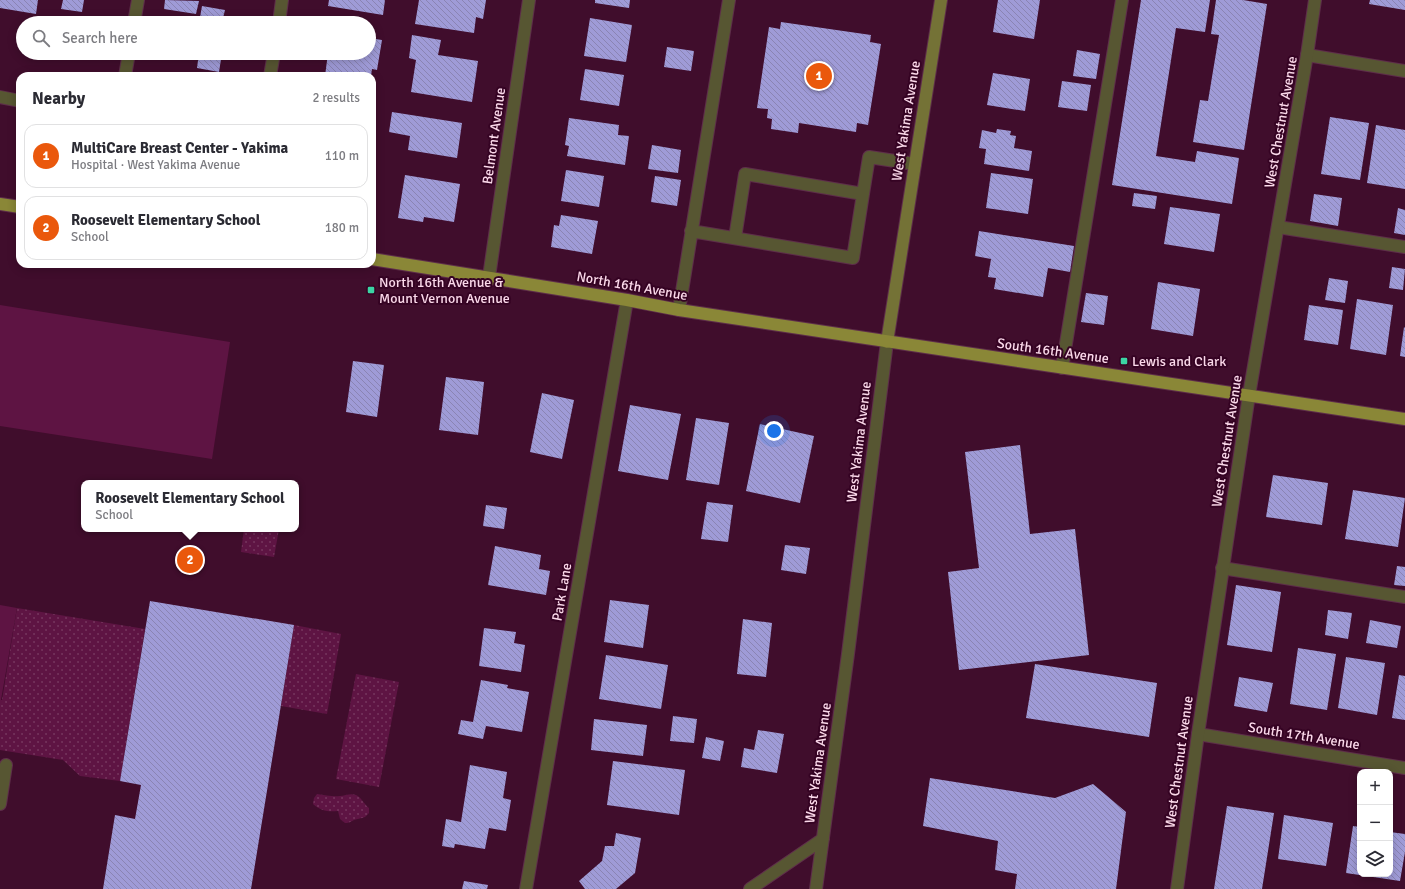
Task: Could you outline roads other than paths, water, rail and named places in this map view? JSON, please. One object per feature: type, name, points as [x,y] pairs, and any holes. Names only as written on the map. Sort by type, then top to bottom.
[{"type":"main road","name":"West Yakima Avenue","points":[[887,342],[941,0]]},
{"type":"main road","points":[[0,204],[16,206]]},
{"type":"main road","name":"North 16th Avenue","points":[[376,260],[489,277],[679,310],[887,342]]},
{"type":"main road","name":"South 16th Avenue","points":[[887,342],[1405,419]]},
{"type":"street","points":[[135,16],[138,0]]},
{"type":"street","points":[[279,16],[282,0]]},
{"type":"street","name":"Belmont Avenue","points":[[489,277],[529,0]]},
{"type":"street","points":[[679,310],[729,0]]},
{"type":"street","points":[[1062,368],[1122,0]]},
{"type":"street","name":"West Chestnut Avenue","points":[[1177,889],[1198,734],[1248,395],[1278,226],[1315,0]]},
{"type":"street","points":[[1307,55],[1405,71]]},
{"type":"street","points":[[126,72],[128,60]]},
{"type":"street","points":[[271,72],[273,60]]},
{"type":"street","points":[[0,97],[16,99]]},
{"type":"street","points":[[691,231],[852,258],[869,157],[915,164]]},
{"type":"street","points":[[735,238],[745,174],[863,194]]},
{"type":"street","points":[[1278,226],[1405,247]]},
{"type":"street","name":"Park Lane","points":[[526,889],[627,300]]},
{"type":"street","name":"West Yakima Avenue","points":[[816,889],[848,654],[887,342]]},
{"type":"street","points":[[1222,568],[1405,597]]},
{"type":"street","name":"South 17th Avenue","points":[[1198,734],[1405,768]]},
{"type":"street","points":[[0,804],[6,765]]},
{"type":"street","points":[[750,889],[823,839]]},
{"type":"place","name":"MultiCare Breast Center - Yakima","points":[[819,76]]},
{"type":"place","name":"North 16th Avenue & Mount Vernon Avenue","points":[[371,290]]},
{"type":"place","name":"Lewis and Clark","points":[[1124,361]]},
{"type":"place","name":"Roosevelt Elementary School","points":[[190,560]]}]
